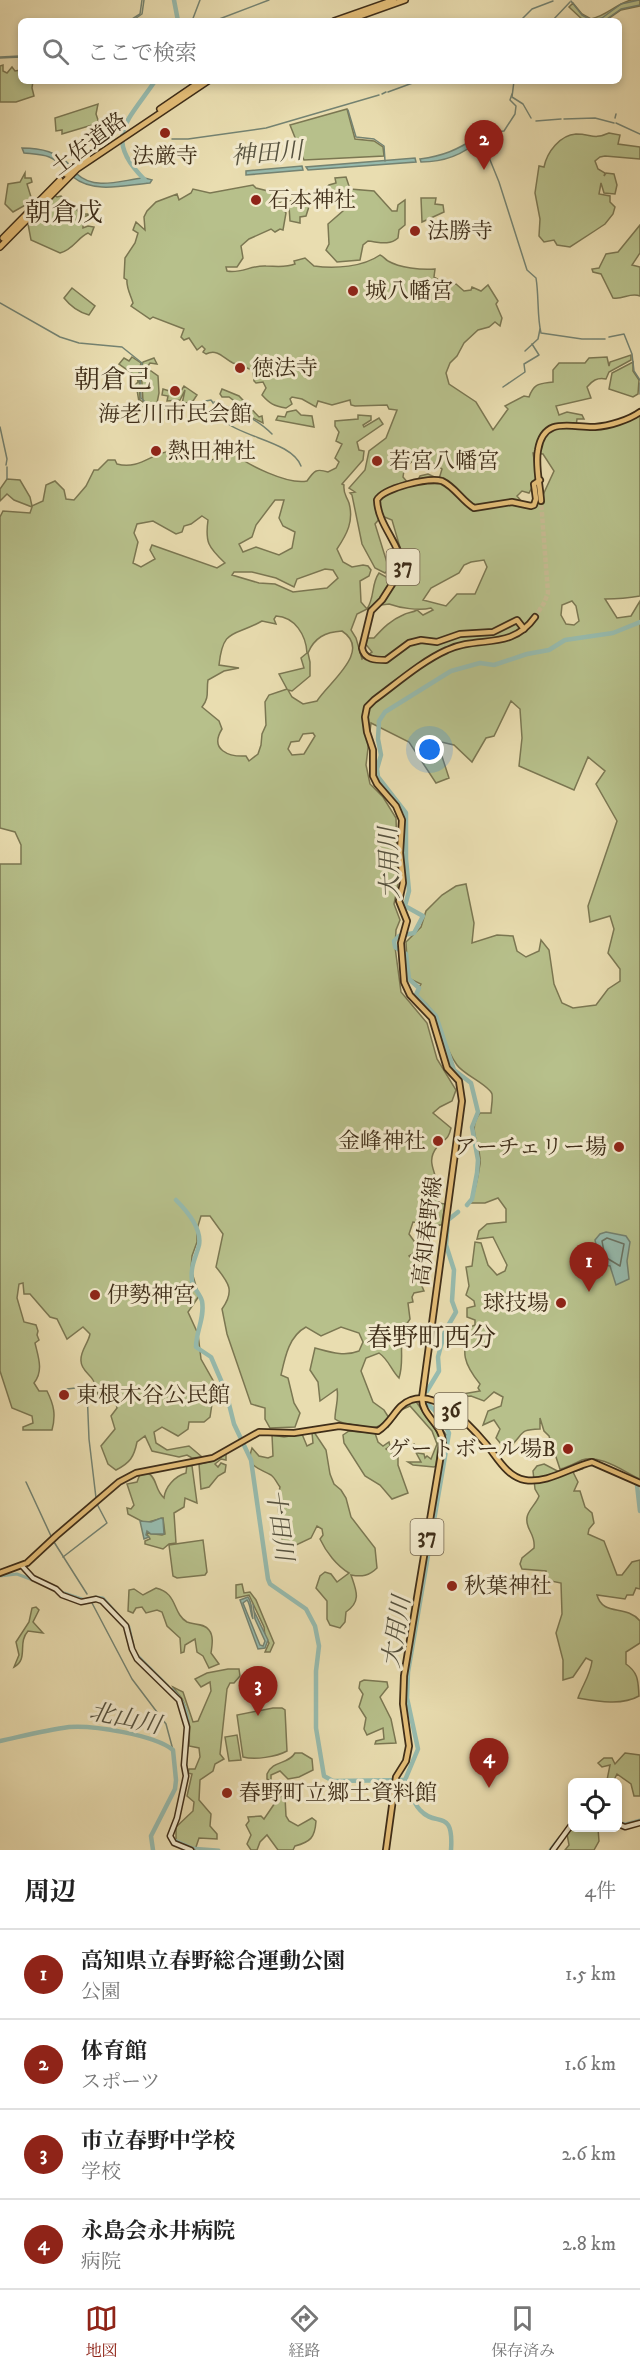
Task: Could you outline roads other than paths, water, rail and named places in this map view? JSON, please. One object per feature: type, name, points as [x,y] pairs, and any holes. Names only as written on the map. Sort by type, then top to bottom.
[{"type":"highway","points":[[343,18],[394,0]]},
{"type":"highway","points":[[354,18],[405,0]]},
{"type":"highway","name":"土佐道路","points":[[128,132],[197,84]]},
{"type":"highway","name":"土佐道路","points":[[0,241],[75,169],[203,84]]},
{"type":"highway","name":"土佐道路","points":[[0,247],[69,174]]},
{"type":"main road","name":"37","points":[[542,501],[538,452],[542,438],[549,430],[564,424],[599,426],[640,412]]},
{"type":"main road","name":"37","points":[[524,629],[517,620],[493,632],[460,634],[437,642],[409,643],[386,660],[370,658],[363,653],[362,648],[371,611],[382,600],[403,567],[394,542],[379,516],[377,500],[381,493],[436,480],[447,485],[474,508],[512,502],[531,506],[537,499],[534,484],[540,480]]},
{"type":"main road","name":"高知春野線","points":[[422,1398],[462,1101],[460,1086],[447,1068],[432,1018],[407,989],[402,952],[407,921],[399,901],[403,883],[400,844],[402,820],[396,806],[374,780],[373,747],[365,723],[367,707],[444,651],[460,645],[502,640],[524,629],[536,617]]},
{"type":"main road","name":"37","points":[[386,1850],[396,1777],[406,1761],[409,1746],[403,1704],[404,1677],[443,1442],[441,1433],[423,1407],[422,1398]]},
{"type":"main road","name":"36","points":[[0,1573],[22,1566],[128,1477],[150,1469],[213,1458],[261,1432],[287,1433],[339,1426],[378,1431],[388,1424],[405,1402],[422,1398],[433,1399],[443,1404],[479,1436],[508,1471],[521,1479],[538,1480],[592,1462],[640,1483]]},
{"type":"main road","points":[[22,1566],[33,1578],[81,1602],[96,1599],[102,1601],[126,1626],[137,1659],[179,1700],[188,1731],[184,1766],[186,1776],[171,1838],[174,1843],[191,1850]]},
{"type":"main road","points":[[622,1826],[640,1823]]},
{"type":"main road","points":[[553,1850],[568,1830]]},
{"type":"water","points":[[477,137],[479,140],[459,154],[437,161],[421,162],[420,159],[450,152]]},
{"type":"water","points":[[22,148],[49,152],[71,166],[66,170],[52,158],[24,153]]},
{"type":"water","points":[[415,158],[416,162],[308,170],[306,167]]},
{"type":"water","points":[[302,166],[303,170],[246,175],[246,171]]},
{"type":"water","points":[[77,174],[84,179],[100,183],[143,178],[152,180],[150,183],[100,187],[81,182],[73,177]]},
{"type":"water","points":[[606,1232],[626,1236],[630,1242],[627,1261],[629,1279],[616,1285],[610,1266],[600,1264],[595,1240],[600,1234]]},
{"type":"water","points":[[161,1518],[164,1534],[151,1534],[147,1531],[146,1535],[149,1537],[144,1539],[140,1521],[151,1522]]},
{"type":"water","points":[[248,1597],[253,1619],[247,1600],[243,1603],[260,1645],[263,1646],[265,1641],[255,1619],[253,1604],[268,1640],[265,1648],[258,1649],[240,1600]]},
{"type":"waterway","points":[[134,18],[140,14],[142,0]]},
{"type":"waterway","points":[[136,18],[142,14],[144,0]]},
{"type":"waterway","points":[[174,0],[177,18]]},
{"type":"waterway","points":[[193,18],[200,0]]},
{"type":"waterway","points":[[222,18],[269,0]]},
{"type":"waterway","points":[[602,18],[621,4],[639,0]]},
{"type":"waterway","points":[[523,18],[532,9],[553,1]]},
{"type":"waterway","points":[[571,1],[582,15],[587,18]]},
{"type":"waterway","points":[[555,18],[570,2]]},
{"type":"waterway","points":[[608,18],[621,9],[640,5]]},
{"type":"waterway","points":[[0,57],[18,56]]},
{"type":"waterway","points":[[0,58],[18,57]]},
{"type":"waterway","points":[[145,180],[132,165],[122,141],[129,119],[153,84]]},
{"type":"waterway","points":[[388,92],[410,84]]},
{"type":"waterway","points":[[514,84],[512,97],[523,104],[531,118]]},
{"type":"waterway","points":[[382,94],[386,92]]},
{"type":"waterway","points":[[486,140],[494,132],[504,131],[515,114],[516,106],[510,100],[512,94]]},
{"type":"waterway","name":"神田川","points":[[172,139],[188,139],[266,128],[379,95]]},
{"type":"waterway","points":[[348,110],[356,137],[374,139],[384,146],[385,161]]},
{"type":"waterway","points":[[615,118],[616,114]]},
{"type":"waterway","points":[[564,119],[595,118],[614,123]]},
{"type":"waterway","points":[[536,121],[561,119]]},
{"type":"waterway","points":[[616,123],[640,134]]},
{"type":"waterway","points":[[484,134],[488,155],[527,270],[536,278],[541,333],[582,339],[605,339]]},
{"type":"waterway","points":[[0,303],[60,337],[79,343],[122,347],[142,363],[141,398],[150,407],[163,409],[211,400],[224,421],[243,432],[288,451],[301,466]]},
{"type":"waterway","points":[[525,351],[538,339],[540,329]]},
{"type":"waterway","points":[[609,337],[624,334],[632,354],[634,371],[640,380]]},
{"type":"waterway","points":[[503,387],[525,372],[524,364],[539,355],[532,344]]},
{"type":"waterway","points":[[640,383],[640,394]]},
{"type":"waterway","points":[[214,402],[260,423],[272,434]]},
{"type":"waterway","points":[[0,427],[7,459],[6,465]]},
{"type":"waterway","points":[[7,467],[7,479]]},
{"type":"waterway","name":"大用川","points":[[467,1205],[472,1199],[477,1173],[478,1160],[472,1127],[478,1112],[471,1083],[454,1070],[436,1016],[416,995],[419,988],[409,979],[406,954],[395,947],[394,941],[399,936],[414,933],[423,916],[405,906],[409,891],[406,813],[378,777],[377,769],[381,755],[378,739],[379,721],[385,712],[451,671],[480,663],[494,665],[527,654],[549,650],[565,640],[613,633],[640,622]]},
{"type":"waterway","name":"十田川","points":[[176,1200],[193,1221],[199,1239],[192,1276],[203,1307],[196,1347],[211,1357],[226,1392],[234,1424],[251,1460],[268,1579],[270,1584],[306,1609],[315,1626],[319,1646],[316,1671],[316,1728],[324,1776],[333,1781],[405,1780]]},
{"type":"waterway","name":"大用川","points":[[427,1391],[439,1371],[438,1357],[445,1331],[456,1312],[452,1301],[454,1270],[446,1245],[448,1220],[458,1212]]},
{"type":"waterway","points":[[67,1389],[84,1387],[87,1390],[89,1439],[96,1498]]},
{"type":"waterway","name":"大用川","points":[[428,1404],[440,1416],[449,1433],[408,1672],[407,1698],[418,1749],[405,1780],[420,1810],[432,1818],[447,1823],[450,1828],[451,1850]]},
{"type":"waterway","points":[[436,1421],[448,1437]]},
{"type":"waterway","points":[[26,1482],[51,1536]]},
{"type":"waterway","points":[[637,1485],[640,1511]]},
{"type":"waterway","points":[[63,1557],[107,1523],[97,1504]]},
{"type":"waterway","points":[[54,1542],[87,1594]]},
{"type":"waterway","points":[[0,1576],[17,1574],[33,1580]]},
{"type":"waterway","points":[[61,1592],[85,1600],[103,1598],[129,1627],[133,1645]]},
{"type":"waterway","points":[[92,1603],[132,1679],[166,1724],[173,1750]]},
{"type":"waterway","points":[[136,1654],[168,1686]]},
{"type":"waterway","points":[[172,1689],[180,1698],[188,1717],[186,1769]]},
{"type":"waterway","name":"北山川","points":[[0,1741],[69,1727],[80,1727],[108,1729],[139,1736],[173,1750],[175,1789],[151,1836],[153,1850]]},
{"type":"waterway","points":[[175,1827],[187,1776]]},
{"type":"waterway","points":[[622,1823],[640,1820]]},
{"type":"waterway","points":[[550,1850],[560,1837]]},
{"type":"waterway","points":[[173,1839],[193,1848],[219,1850]]},
{"type":"tunnel","points":[[535,617],[548,593],[541,501]]},
{"type":"place","name":"法厳寺","points":[[165,133]]},
{"type":"place","name":"体育館","points":[[484,170]]},
{"type":"place","name":"石本神社","points":[[256,200]]},
{"type":"place","name":"法勝寺","points":[[415,231]]},
{"type":"place","name":"城八幡宮","points":[[353,291]]},
{"type":"place","name":"徳法寺","points":[[240,368]]},
{"type":"place","name":"海老川市民会館","points":[[175,391]]},
{"type":"place","name":"熱田神社","points":[[156,451]]},
{"type":"place","name":"若宮八幡宮","points":[[377,461]]},
{"type":"place","name":"金峰神社","points":[[438,1141]]},
{"type":"place","name":"アーチェリー場","points":[[619,1147]]},
{"type":"place","name":"高知県立春野総合運動公園","points":[[589,1292]]},
{"type":"place","name":"伊勢神宮","points":[[95,1295]]},
{"type":"place","name":"球技場","points":[[561,1303]]},
{"type":"place","name":"東根木谷公民館","points":[[64,1395]]},
{"type":"place","name":"ゲートボール場B","points":[[568,1449]]},
{"type":"place","name":"秋葉神社","points":[[452,1586]]},
{"type":"place","name":"市立春野中学校","points":[[258,1716]]},
{"type":"place","name":"永島会永井病院","points":[[489,1788]]},
{"type":"place","name":"春野町立郷土資料館","points":[[227,1793]]},
{"type":"district","name":"朝倉戊","points":[[64,213]]},
{"type":"district","name":"朝倉己","points":[[113,380]]},
{"type":"district","name":"春野町西分","points":[[431,1338]]}]
